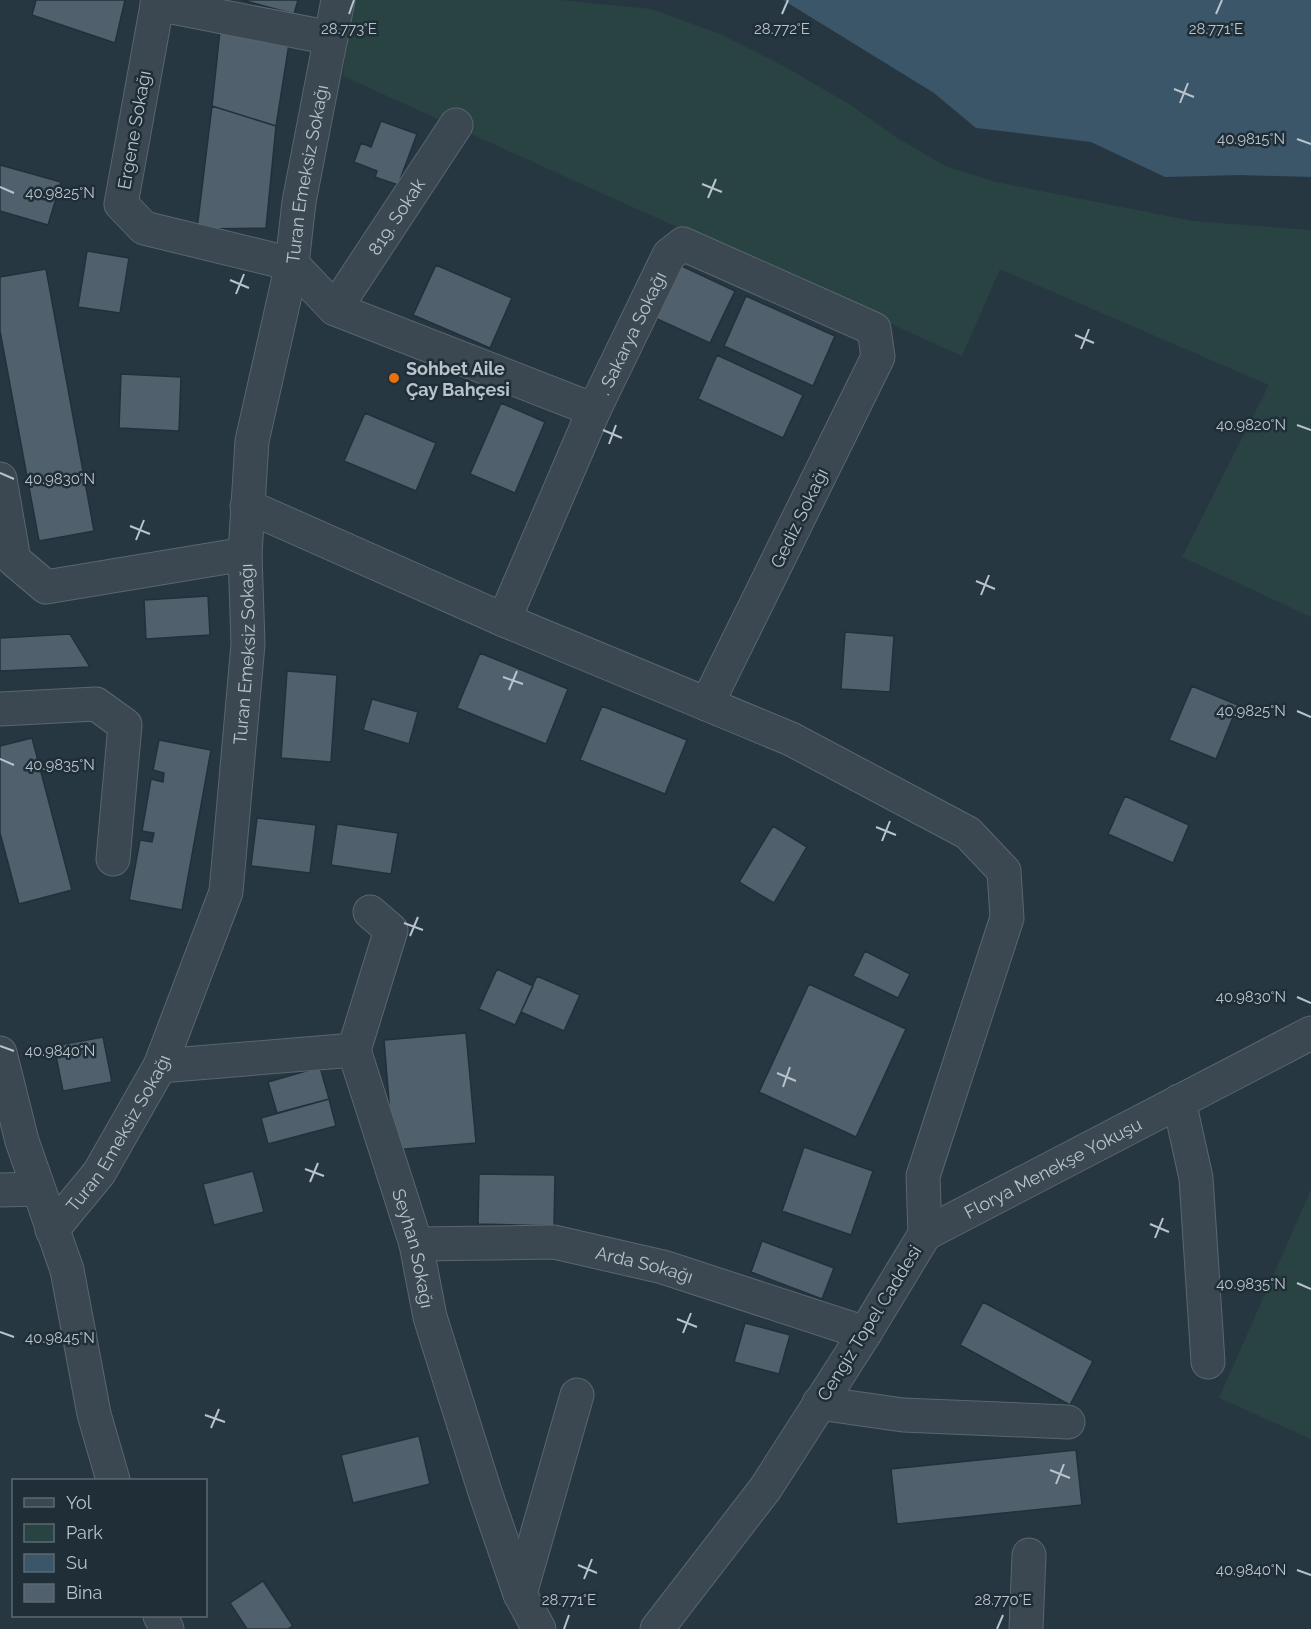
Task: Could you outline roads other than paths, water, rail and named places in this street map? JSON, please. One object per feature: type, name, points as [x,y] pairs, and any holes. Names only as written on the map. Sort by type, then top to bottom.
[{"type":"street","name":"Turan Emeksiz Sokağı","points":[[52,1230],[99,1173],[160,1066],[226,892],[248,644],[245,554],[252,441],[292,264],[298,202],[338,0]]},
{"type":"street","points":[[157,2],[331,39]]},
{"type":"street","name":"Ergene Sokağı","points":[[157,2],[121,204],[144,228],[292,264]]},
{"type":"street","name":"819. Sokak","points":[[335,309],[456,125]]},
{"type":"street","name":". Sakarya Sokağı","points":[[504,620],[594,410],[669,255],[683,244],[874,329]]},
{"type":"street","points":[[292,264],[335,309],[594,410]]},
{"type":"street","name":"Gediz Sokağı","points":[[707,704],[878,357],[874,329]]},
{"type":"street","points":[[0,479],[14,560],[46,587],[245,554]]},
{"type":"street","points":[[247,506],[504,620],[707,704]]},
{"type":"street","points":[[0,709],[96,704],[125,725],[112,859]]},
{"type":"street","name":"Cengiz Topel Caddesi","points":[[657,1629],[765,1489],[925,1234],[923,1176],[1007,918],[1004,871],[968,833],[792,739],[707,704]]},
{"type":"street","points":[[160,1066],[354,1050],[391,930],[370,912]]},
{"type":"street","name":"Florya Menekşe Yokuşu","points":[[925,1234],[1311,1033]]},
{"type":"street","name":"Seyhan Sokağı","points":[[354,1050],[416,1244],[430,1317],[485,1492],[520,1594],[539,1629]]},
{"type":"street","points":[[0,1053],[22,1141],[66,1270],[94,1414],[113,1479]]},
{"type":"street","points":[[1179,1101],[1196,1178],[1208,1362]]},
{"type":"street","points":[[0,1190],[38,1189]]},
{"type":"street","name":"Arda Sokağı","points":[[416,1244],[554,1242],[663,1267],[865,1333]]},
{"type":"street","points":[[520,1594],[578,1395]]},
{"type":"street","points":[[819,1403],[903,1415],[1068,1422]]},
{"type":"street","points":[[1026,1629],[1029,1555]]},
{"type":"water","points":[[783,0],[1311,0],[1311,177],[1240,175],[1165,177],[1091,142],[976,128],[934,93]]},
{"type":"place","name":"Sohbet Aile Çay Bahçesi","points":[[394,378]]}]
